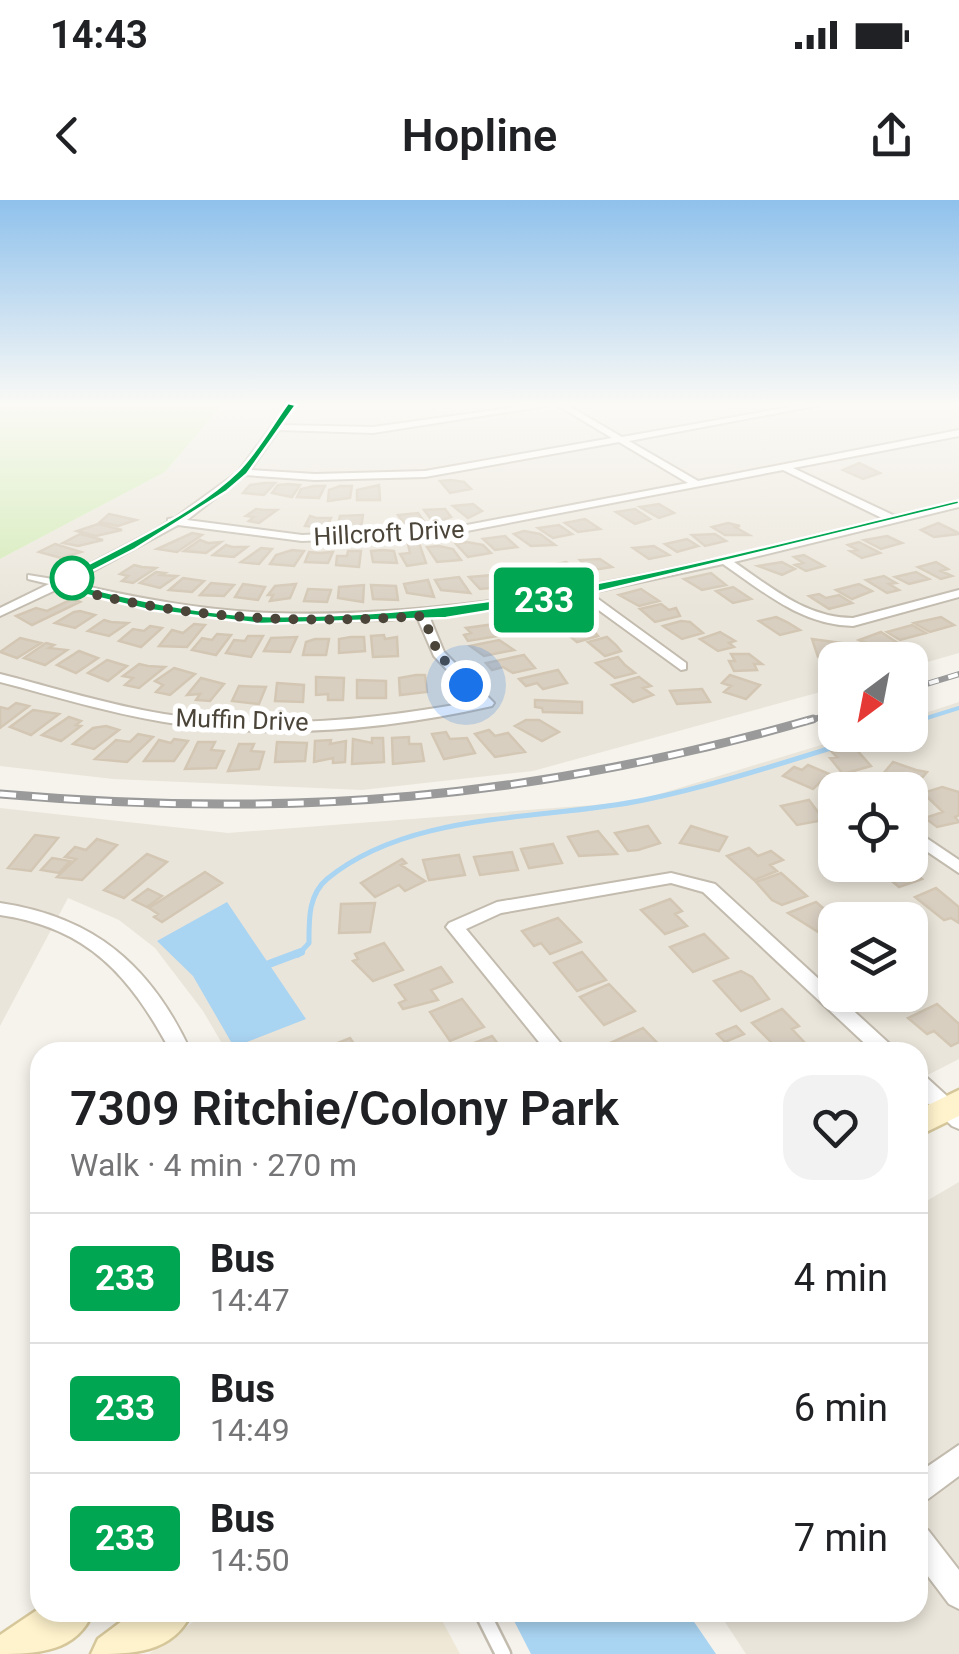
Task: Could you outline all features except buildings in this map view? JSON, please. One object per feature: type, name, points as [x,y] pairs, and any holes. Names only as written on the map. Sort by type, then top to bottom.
[{"type":"street","points":[[0,612],[172,521],[242,473]]},
{"type":"street","points":[[255,473],[316,477],[432,473]]},
{"type":"street","points":[[678,473],[697,484]]},
{"type":"street","name":"Hillcroft Drive","points":[[172,521],[271,536],[380,538],[471,529],[759,473]]},
{"type":"street","points":[[796,473],[892,519]]},
{"type":"street","points":[[32,577],[148,606],[220,616],[309,621],[423,616],[581,592],[959,504]]},
{"type":"street","points":[[722,559],[814,616],[834,622],[853,622],[959,593]]},
{"type":"street","points":[[581,592],[681,666]]},
{"type":"street","name":"Muffin Drive","points":[[0,678],[141,713],[232,724],[393,719],[487,703],[438,653],[423,616]]},
{"type":"street","points":[[928,845],[959,868]]},
{"type":"street","points":[[550,1042],[455,927],[497,908],[671,878],[709,888],[875,1042]]},
{"type":"street","points":[[0,909],[49,919],[119,958],[142,984],[175,1042]]},
{"type":"street","points":[[928,1090],[955,1110]]},
{"type":"street","points":[[928,1120],[955,1110]]},
{"type":"street","points":[[928,1482],[959,1459]]},
{"type":"street","points":[[928,1553],[959,1594]]},
{"type":"street","points":[[10,1654],[57,1622]]},
{"type":"street","points":[[113,1654],[157,1622]]},
{"type":"lane","points":[[487,1622],[503,1654]]},
{"type":"shaded area","points":[[163,473],[959,473],[959,653],[928,662],[928,642],[818,642],[818,693],[533,771],[362,790],[113,779],[0,766],[0,559]]},
{"type":"shaded area","points":[[959,702],[959,1059],[928,1075],[928,1042],[221,1042],[155,948],[119,920],[68,898],[0,1026],[0,808],[228,833],[633,802],[818,746],[818,752],[928,752],[928,712]]},
{"type":"shaded area","points":[[959,1182],[959,1654],[746,1654],[725,1622],[928,1622],[928,1200]]},
{"type":"shaded area","points":[[193,1622],[443,1622],[460,1654],[149,1654]]},
{"type":"green space","points":[[0,473],[163,473],[0,559]]},
{"type":"water","points":[[227,902],[306,1019],[247,1042],[231,1042],[193,976],[157,941]]},
{"type":"water","points":[[515,1622],[694,1622],[716,1654],[531,1654]]},
{"type":"waterway","points":[[928,718],[959,708]]},
{"type":"waterway","points":[[301,952],[309,943],[311,908],[321,885],[361,857],[398,841],[438,829],[673,794],[818,752]]},
{"type":"waterway","points":[[269,964],[301,952]]},
{"type":"railway","points":[[928,683],[959,674]]},
{"type":"railway","points":[[804,722],[818,718]]},
{"type":"railway","points":[[0,794],[211,804],[311,803],[410,796],[608,768],[709,747],[813,719]]},
{"type":"bus line","name":"233","points":[[242,473],[131,547],[58,584],[148,606],[261,620],[357,620],[446,614],[581,592],[959,504]]},
{"type":"route","points":[[72,578],[73,589],[108,598],[220,616],[309,621],[423,616],[438,653],[466,685]]}]
